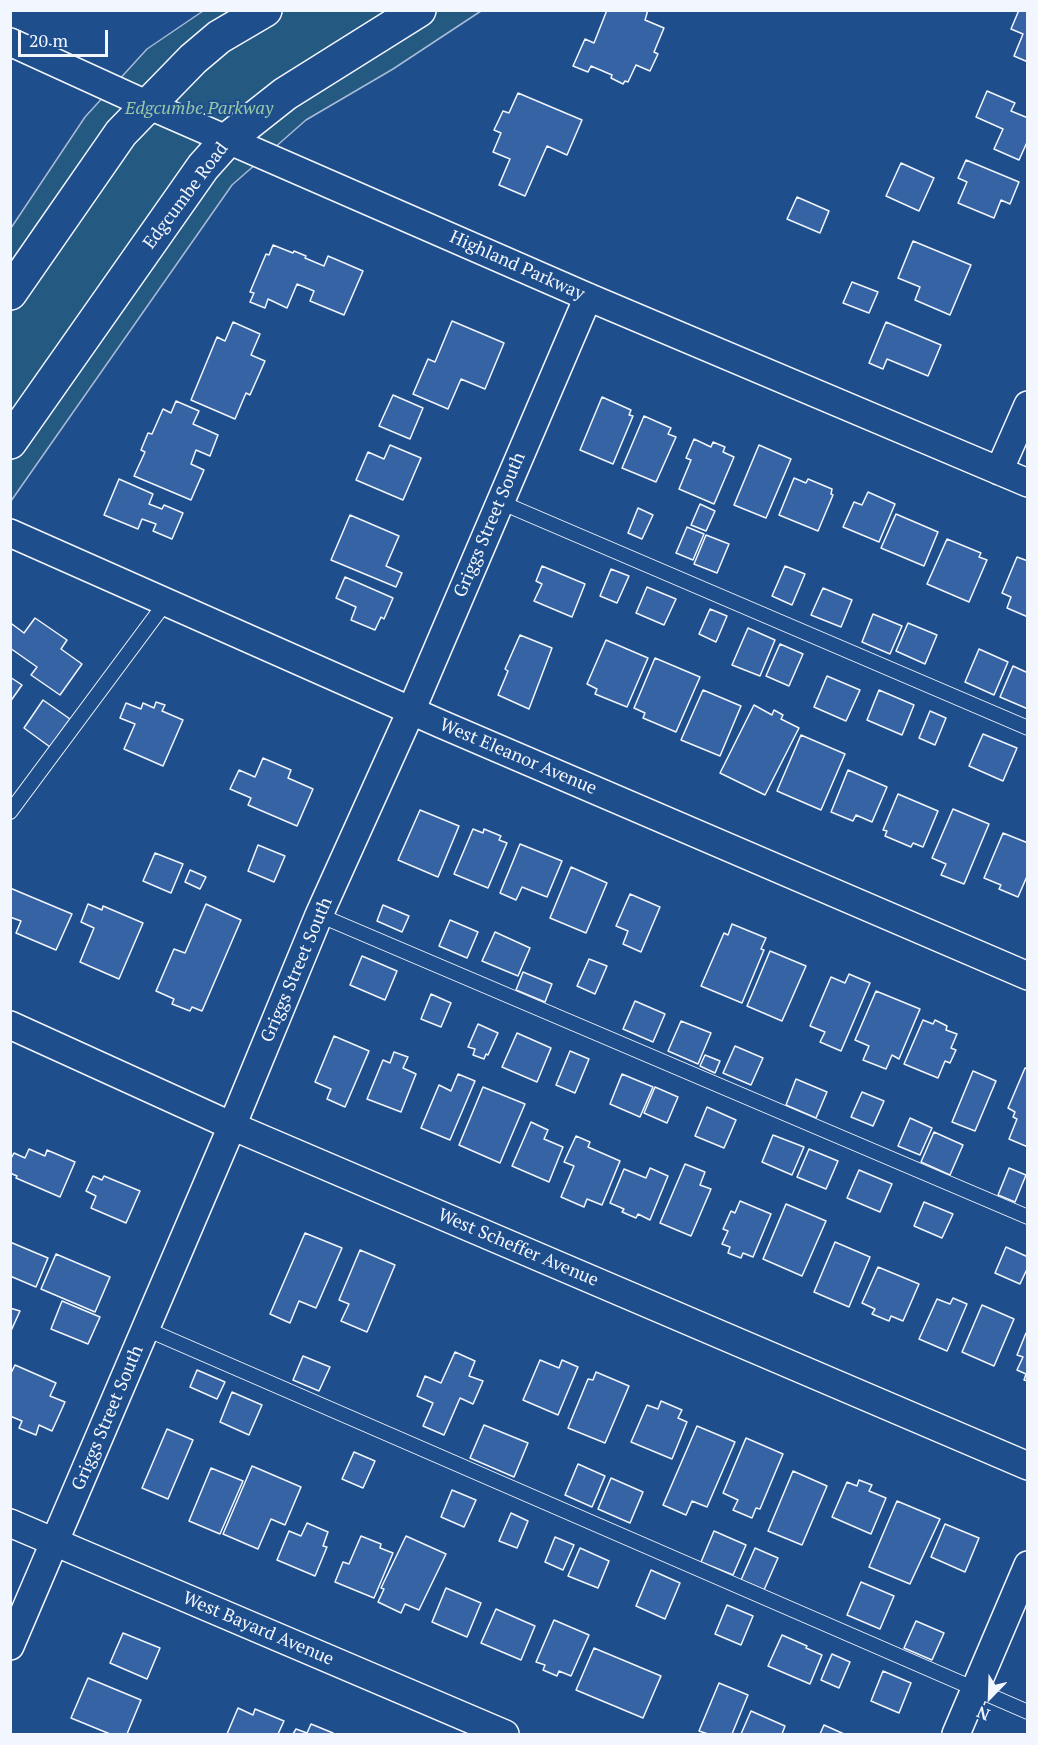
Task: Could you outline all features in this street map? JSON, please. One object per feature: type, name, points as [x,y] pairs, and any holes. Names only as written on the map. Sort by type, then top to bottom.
[{"type":"street","points":[[10,293],[121,133],[193,59],[219,37],[265,10]]},
{"type":"street","name":"Edgcumbe Road","points":[[10,442],[203,167],[228,139],[285,94],[419,10]]},
{"type":"street","name":"Highland Parkway","points":[[10,42],[148,105],[588,297],[1028,483]]},
{"type":"street","name":"Griggs Street South","points":[[10,1646],[232,1126],[319,915],[411,711],[588,297]]},
{"type":"street","points":[[999,471],[1028,405]]},
{"type":"street","name":"West Eleanor Avenue","points":[[10,533],[411,711],[1028,976]]},
{"type":"street","name":"West Scheffer Avenue","points":[[10,1025],[232,1126],[1028,1466]]},
{"type":"street","name":"West Bayard Avenue","points":[[10,1523],[505,1734]]},
{"type":"street","points":[[956,1734],[1028,1565]]},
{"type":"lane","points":[[500,502],[1028,729]]},
{"type":"lane","points":[[10,812],[166,602]]},
{"type":"lane","points":[[319,915],[1028,1217]]},
{"type":"lane","points":[[146,1329],[1028,1712]]},
{"type":"green space","name":"Edgcumbe Parkway","points":[[203,11],[481,11],[393,69],[306,120],[232,185],[11,501],[11,228],[85,117],[147,49]]},
{"type":"building","points":[[607,10],[648,10],[645,20],[664,28],[654,52],[658,54],[650,71],[636,65],[628,82],[625,81],[623,84],[611,78],[612,75],[591,66],[588,72],[573,66],[585,39],[594,43]]},
{"type":"building","points":[[1019,10],[1028,10],[1028,62],[1014,56],[1023,34],[1011,29]]},
{"type":"building","points":[[987,91],[1015,103],[1011,111],[1028,118],[1028,140],[1019,160],[994,149],[1003,129],[976,117]]},
{"type":"building","points":[[518,93],[582,120],[567,155],[547,146],[525,196],[499,185],[510,159],[493,152],[501,133],[494,130],[503,111],[509,113]]},
{"type":"building","points":[[966,160],[1019,182],[1010,204],[1001,200],[994,218],[958,203],[967,182],[958,178]]},
{"type":"building","points":[[901,163],[934,178],[919,211],[886,196]]},
{"type":"building","points":[[797,197],[829,211],[820,233],[787,219]]},
{"type":"building","points":[[913,241],[971,265],[950,315],[915,300],[920,287],[898,278]]},
{"type":"building","points":[[273,245],[293,253],[294,251],[324,266],[328,256],[363,271],[344,315],[310,301],[314,291],[297,284],[287,308],[268,299],[265,308],[250,302],[254,293],[250,292],[266,254],[269,255]]},
{"type":"building","points":[[852,282],[878,292],[869,313],[843,303]]},
{"type":"building","points":[[452,321],[504,343],[485,389],[461,379],[448,409],[413,394],[428,359],[435,362]]},
{"type":"building","points":[[233,322],[260,334],[251,355],[265,361],[250,395],[246,393],[235,419],[191,400],[217,337],[225,341]]},
{"type":"building","points":[[886,322],[941,345],[928,376],[887,359],[883,369],[869,363]]},
{"type":"building","points":[[393,395],[423,408],[410,439],[379,426]]},
{"type":"building","points":[[602,397],[631,410],[629,415],[633,416],[613,464],[580,450]]},
{"type":"building","points":[[176,401],[199,411],[193,424],[218,435],[210,456],[196,450],[191,464],[204,470],[191,500],[134,476],[145,452],[141,450],[148,433],[152,434],[163,409],[171,413]]},
{"type":"building","points":[[644,416],[671,428],[668,434],[676,437],[656,482],[622,468]]},
{"type":"building","points":[[694,439],[711,447],[713,442],[725,447],[723,452],[734,457],[714,504],[679,489],[691,460],[686,458]]},
{"type":"building","points":[[390,445],[421,458],[403,500],[356,480],[368,452],[384,459]]},
{"type":"building","points":[[759,445],[791,459],[766,518],[734,505]]},
{"type":"building","points":[[794,478],[806,483],[808,479],[832,489],[831,494],[833,495],[818,531],[779,515]]},
{"type":"building","points":[[119,479],[153,494],[149,504],[162,509],[164,505],[183,513],[172,539],[153,531],[156,524],[142,519],[138,529],[104,515]]},
{"type":"building","points":[[868,492],[895,504],[879,542],[843,527],[854,502],[862,505]]},
{"type":"building","points":[[700,504],[715,511],[706,531],[691,525]]},
{"type":"building","points":[[638,508],[653,515],[642,539],[628,533]]},
{"type":"building","points":[[896,514],[938,532],[924,566],[881,548]]},
{"type":"building","points":[[350,515],[399,536],[386,566],[402,573],[396,587],[331,560]]},
{"type":"building","points":[[687,527],[704,534],[693,560],[676,553]]},
{"type":"building","points":[[706,535],[729,544],[717,573],[694,564]]},
{"type":"building","points":[[947,539],[981,553],[979,557],[987,560],[969,602],[927,584]]},
{"type":"building","points":[[1017,557],[1028,561],[1028,617],[1007,608],[1011,597],[1002,593]]},
{"type":"building","points":[[542,566],[585,584],[572,617],[534,601],[542,584],[536,581]]},
{"type":"building","points":[[785,566],[805,574],[792,605],[772,596]]},
{"type":"building","points":[[611,569],[629,576],[617,603],[600,596]]},
{"type":"building","points":[[345,577],[393,598],[384,619],[381,617],[375,630],[351,620],[356,607],[336,598]]},
{"type":"building","points":[[647,587],[676,599],[664,625],[636,613]]},
{"type":"building","points":[[823,588],[852,600],[841,627],[811,615]]},
{"type":"building","points":[[710,609],[727,616],[716,642],[699,634]]},
{"type":"building","points":[[873,614],[902,626],[890,654],[862,642]]},
{"type":"building","points":[[35,618],[67,640],[61,649],[82,664],[60,695],[31,675],[37,667],[10,648],[12,624],[24,633]]},
{"type":"building","points":[[908,623],[937,635],[925,664],[896,651]]},
{"type":"building","points":[[748,628],[775,640],[760,676],[732,665]]},
{"type":"building","points":[[520,635],[552,648],[529,709],[498,695],[508,671],[505,669]]},
{"type":"building","points":[[606,640],[648,658],[627,707],[595,694],[597,689],[587,684]]},
{"type":"building","points":[[780,644],[803,654],[789,686],[766,676]]},
{"type":"building","points":[[979,649],[1008,662],[994,695],[965,682]]},
{"type":"building","points":[[655,658],[700,677],[676,732],[643,718],[645,713],[634,708]]},
{"type":"building","points":[[1013,666],[1028,673],[1028,709],[1000,697]]},
{"type":"building","points":[[827,676],[860,690],[846,721],[814,707]]},
{"type":"building","points":[[10,677],[22,685],[10,702]]},
{"type":"building","points":[[703,690],[741,706],[720,756],[681,740]]},
{"type":"building","points":[[879,690],[914,705],[902,735],[867,720]]},
{"type":"building","points":[[43,700],[70,719],[50,747],[24,728]]},
{"type":"building","points":[[156,702],[165,705],[162,711],[183,720],[163,766],[124,749],[135,724],[120,718],[126,703],[141,709],[143,703],[154,708]]},
{"type":"building","points":[[754,705],[772,715],[774,710],[783,715],[781,719],[799,728],[765,795],[720,773]]},
{"type":"building","points":[[930,711],[946,718],[935,745],[919,738]]},
{"type":"building","points":[[983,734],[1017,748],[1003,781],[969,766]]},
{"type":"building","points":[[801,735],[845,754],[821,810],[777,791]]},
{"type":"building","points":[[263,758],[291,770],[288,778],[313,789],[297,826],[248,805],[251,798],[230,789],[239,770],[255,777]]},
{"type":"building","points":[[848,770],[887,787],[872,822],[856,815],[853,821],[831,812]]},
{"type":"building","points":[[898,794],[938,811],[923,847],[913,843],[911,847],[885,836],[887,831],[883,830]]},
{"type":"building","points":[[953,809],[989,824],[964,884],[941,875],[946,864],[932,858]]},
{"type":"building","points":[[420,810],[459,826],[438,877],[398,860]]},
{"type":"building","points":[[473,829],[483,833],[484,829],[501,836],[499,840],[507,843],[488,888],[454,874]]},
{"type":"building","points":[[1003,833],[1028,843],[1028,874],[1018,897],[999,889],[1001,885],[984,878]]},
{"type":"building","points":[[520,844],[562,861],[547,897],[522,887],[516,900],[500,893]]},
{"type":"building","points":[[258,845],[285,856],[274,882],[248,871]]},
{"type":"building","points":[[155,853],[183,864],[171,893],[143,881]]},
{"type":"building","points":[[571,867],[607,883],[586,933],[550,918]]},
{"type":"building","points":[[190,870],[206,877],[200,889],[185,882]]},
{"type":"building","points":[[10,888],[72,914],[56,950],[16,933],[21,921],[10,917]]},
{"type":"building","points":[[630,894],[660,907],[641,952],[623,944],[628,931],[616,926]]},
{"type":"building","points":[[88,904],[102,910],[103,906],[143,923],[119,979],[80,962],[94,928],[81,922]]},
{"type":"building","points":[[206,904],[241,920],[202,1011],[192,1007],[190,1011],[172,1004],[174,999],[156,991],[174,949],[185,953]]},
{"type":"building","points":[[383,905],[409,916],[402,932],[377,921]]},
{"type":"building","points":[[450,920],[478,932],[467,958],[439,946]]},
{"type":"building","points":[[732,924],[766,938],[761,949],[764,950],[742,1003],[701,986],[724,933],[728,935]]},
{"type":"building","points":[[495,932],[530,948],[518,976],[482,961]]},
{"type":"building","points":[[770,951],[806,966],[782,1021],[747,1006]]},
{"type":"building","points":[[362,956],[397,971],[385,1000],[350,985]]},
{"type":"building","points":[[589,959],[607,966],[595,994],[577,986]]},
{"type":"building","points":[[523,972],[552,984],[545,1002],[516,990]]},
{"type":"building","points":[[849,974],[870,983],[841,1051],[820,1042],[825,1032],[810,1026],[831,977],[845,983]]},
{"type":"building","points":[[876,991],[920,1009],[899,1059],[892,1055],[886,1069],[863,1060],[869,1046],[855,1040]]},
{"type":"building","points":[[431,994],[451,1003],[441,1027],[421,1019]]},
{"type":"building","points":[[635,1001],[665,1014],[653,1042],[623,1029]]},
{"type":"building","points":[[923,1020],[933,1024],[935,1020],[947,1026],[946,1030],[957,1034],[951,1048],[956,1050],[950,1063],[945,1061],[938,1078],[904,1064]]},
{"type":"building","points":[[681,1021],[711,1033],[698,1064],[668,1051]]},
{"type":"building","points":[[478,1024],[498,1033],[484,1059],[473,1055],[475,1049],[468,1047]]},
{"type":"building","points":[[517,1033],[551,1048],[537,1082],[502,1067]]},
{"type":"building","points":[[334,1036],[369,1051],[345,1107],[327,1099],[331,1089],[315,1082]]},
{"type":"building","points":[[735,1046],[763,1058],[751,1085],[723,1073]]},
{"type":"building","points":[[570,1051],[589,1059],[575,1093],[556,1085]]},
{"type":"building","points":[[394,1052],[408,1057],[403,1068],[416,1074],[401,1112],[367,1099],[383,1060],[390,1063]]},
{"type":"building","points":[[705,1055],[720,1061],[715,1073],[700,1066]]},
{"type":"building","points":[[1025,1068],[1028,1069],[1028,1147],[1009,1139],[1017,1119],[1013,1117],[1015,1112],[1008,1108]]},
{"type":"building","points":[[973,1071],[996,1081],[975,1131],[952,1122]]},
{"type":"building","points":[[458,1074],[475,1081],[450,1140],[421,1128],[439,1085],[451,1091]]},
{"type":"building","points":[[622,1074],[653,1087],[640,1117],[610,1104]]},
{"type":"building","points":[[796,1079],[827,1092],[816,1118],[786,1105]]},
{"type":"building","points":[[483,1087],[525,1104],[500,1163],[459,1145]]},
{"type":"building","points":[[655,1087],[678,1097],[667,1123],[644,1113]]},
{"type":"building","points":[[862,1092],[884,1101],[873,1126],[851,1117]]},
{"type":"building","points":[[707,1107],[736,1120],[724,1148],[695,1136]]},
{"type":"building","points":[[910,1118],[932,1128],[920,1155],[898,1146]]},
{"type":"building","points":[[531,1122],[548,1130],[544,1139],[563,1147],[549,1182],[512,1166]]},
{"type":"building","points":[[934,1132],[963,1145],[950,1175],[921,1162]]},
{"type":"building","points":[[773,1135],[804,1147],[792,1175],[762,1162]]},
{"type":"building","points":[[576,1136],[590,1142],[588,1147],[620,1161],[602,1205],[587,1199],[584,1207],[561,1197],[574,1166],[564,1162]]},
{"type":"building","points":[[29,1149],[45,1156],[47,1150],[75,1162],[60,1197],[16,1178],[17,1176],[10,1173],[10,1160],[14,1153],[25,1158]]},
{"type":"building","points":[[809,1149],[838,1161],[826,1189],[797,1177]]},
{"type":"building","points":[[685,1164],[705,1172],[700,1185],[711,1189],[691,1236],[660,1223]]},
{"type":"building","points":[[650,1168],[668,1176],[650,1220],[638,1214],[636,1218],[610,1203],[624,1169],[646,1178]]},
{"type":"building","points":[[1009,1168],[1026,1175],[1015,1202],[998,1195]]},
{"type":"building","points":[[859,1170],[892,1184],[880,1212],[847,1198]]},
{"type":"building","points":[[93,1176],[102,1180],[104,1176],[140,1191],[126,1223],[91,1208],[96,1196],[86,1191]]},
{"type":"building","points":[[740,1201],[771,1214],[753,1257],[743,1253],[741,1258],[728,1253],[730,1247],[722,1244],[728,1231],[723,1229],[731,1211],[735,1213]]},
{"type":"building","points":[[924,1202],[953,1214],[942,1238],[914,1226]]},
{"type":"building","points":[[786,1204],[826,1221],[802,1276],[763,1259]]},
{"type":"building","points":[[305,1233],[342,1248],[316,1308],[299,1301],[290,1323],[270,1314]]},
{"type":"building","points":[[10,1242],[48,1258],[36,1287],[10,1276]]},
{"type":"building","points":[[835,1242],[870,1257],[849,1307],[814,1292]]},
{"type":"building","points":[[1006,1247],[1028,1257],[1028,1267],[1020,1284],[995,1273]]},
{"type":"building","points":[[360,1250],[395,1265],[367,1332],[341,1321],[349,1304],[339,1300]]},
{"type":"building","points":[[56,1254],[110,1277],[95,1312],[41,1289]]},
{"type":"building","points":[[878,1267],[919,1284],[903,1321],[891,1316],[889,1321],[872,1314],[875,1309],[862,1303]]},
{"type":"building","points":[[953,1298],[967,1304],[947,1351],[919,1339],[937,1299],[950,1304]]},
{"type":"building","points":[[62,1301],[100,1317],[88,1344],[51,1329]]},
{"type":"building","points":[[982,1305],[1014,1319],[994,1366],[962,1352]]},
{"type":"building","points":[[10,1308],[20,1311],[10,1333]]},
{"type":"building","points":[[1026,1333],[1028,1334],[1028,1381],[1024,1380],[1026,1374],[1017,1370],[1023,1357],[1017,1355]]},
{"type":"building","points":[[455,1352],[475,1361],[469,1376],[483,1381],[473,1404],[460,1398],[444,1435],[423,1426],[433,1403],[417,1396],[425,1376],[441,1383]]},
{"type":"building","points":[[303,1356],[330,1367],[319,1391],[293,1380]]},
{"type":"building","points":[[540,1360],[559,1368],[562,1360],[578,1367],[558,1415],[523,1400]]},
{"type":"building","points":[[15,1365],[56,1383],[50,1396],[65,1402],[52,1431],[39,1425],[36,1435],[19,1428],[22,1421],[10,1416],[10,1375]]},
{"type":"building","points":[[197,1370],[225,1382],[217,1399],[190,1387]]},
{"type":"building","points":[[596,1372],[629,1386],[605,1443],[568,1428],[588,1379],[593,1380]]},
{"type":"building","points":[[232,1392],[262,1405],[249,1435],[220,1422]]},
{"type":"building","points":[[661,1401],[682,1410],[678,1418],[687,1422],[672,1459],[631,1442],[647,1405],[658,1409]]},
{"type":"building","points":[[484,1425],[528,1443],[514,1477],[470,1458]]},
{"type":"building","points":[[697,1426],[735,1442],[707,1507],[692,1501],[686,1515],[663,1505]]},
{"type":"building","points":[[167,1429],[193,1440],[168,1499],[142,1488]]},
{"type":"building","points":[[746,1438],[783,1454],[760,1509],[756,1508],[752,1518],[733,1510],[738,1500],[723,1493]]},
{"type":"building","points":[[354,1452],[375,1461],[363,1488],[342,1479]]},
{"type":"building","points":[[578,1464],[605,1476],[592,1507],[565,1495]]},
{"type":"building","points":[[252,1466],[301,1487],[285,1525],[271,1519],[258,1549],[223,1534]]},
{"type":"building","points":[[211,1468],[243,1481],[220,1534],[189,1521]]},
{"type":"building","points":[[793,1471],[827,1486],[802,1545],[768,1531]]},
{"type":"building","points":[[611,1478],[643,1492],[630,1523],[598,1509]]},
{"type":"building","points":[[859,1480],[872,1485],[869,1491],[886,1498],[871,1534],[832,1517],[847,1482],[857,1486]]},
{"type":"building","points":[[452,1490],[476,1500],[464,1527],[441,1517]]},
{"type":"building","points":[[897,1501],[940,1519],[910,1584],[869,1567]]},
{"type":"building","points":[[511,1513],[528,1521],[517,1548],[499,1541]]},
{"type":"building","points":[[307,1523],[328,1532],[323,1546],[327,1547],[315,1576],[277,1560],[289,1531],[301,1536]]},
{"type":"building","points":[[945,1524],[979,1538],[965,1572],[931,1557]]},
{"type":"building","points":[[714,1531],[746,1545],[733,1575],[701,1562]]},
{"type":"building","points":[[361,1536],[381,1544],[380,1548],[393,1553],[374,1598],[335,1582],[343,1562],[349,1564]]},
{"type":"building","points":[[406,1536],[446,1554],[419,1610],[405,1604],[401,1613],[378,1602],[384,1589],[381,1588]]},
{"type":"building","points":[[555,1537],[574,1545],[563,1570],[545,1562]]},
{"type":"building","points":[[580,1548],[609,1561],[598,1588],[568,1576]]},
{"type":"building","points":[[755,1548],[778,1558],[764,1590],[741,1580]]},
{"type":"building","points":[[651,1570],[680,1583],[665,1619],[636,1606]]},
{"type":"building","points":[[861,1582],[894,1596],[880,1629],[847,1615]]},
{"type":"building","points":[[446,1588],[481,1603],[467,1637],[432,1622]]},
{"type":"building","points":[[727,1605],[753,1616],[741,1645],[715,1634]]},
{"type":"building","points":[[496,1609],[535,1626],[521,1660],[481,1643]]},
{"type":"building","points":[[554,1620],[589,1635],[571,1676],[559,1671],[557,1676],[543,1670],[545,1665],[536,1662]]},
{"type":"building","points":[[916,1621],[944,1633],[932,1660],[904,1648]]},
{"type":"building","points":[[123,1633],[160,1648],[147,1679],[110,1663]]},
{"type":"building","points":[[782,1635],[822,1655],[810,1684],[768,1666]]},
{"type":"building","points":[[594,1648],[661,1676],[643,1718],[576,1690]]},
{"type":"building","points":[[832,1654],[850,1662],[839,1688],[821,1680]]},
{"type":"building","points":[[883,1671],[911,1683],[899,1713],[871,1701]]},
{"type":"building","points":[[88,1678],[141,1700],[127,1734],[110,1734],[71,1718]]},
{"type":"building","points":[[719,1683],[748,1695],[732,1734],[708,1734],[699,1731]]},
{"type":"building","points":[[238,1708],[253,1715],[255,1709],[284,1721],[278,1734],[227,1734]]},
{"type":"building","points":[[751,1711],[785,1726],[782,1734],[741,1734]]},
{"type":"building","points":[[311,1724],[333,1734],[293,1734],[296,1729],[307,1733]]},
{"type":"building","points":[[824,1725],[844,1734],[820,1734]]}]
